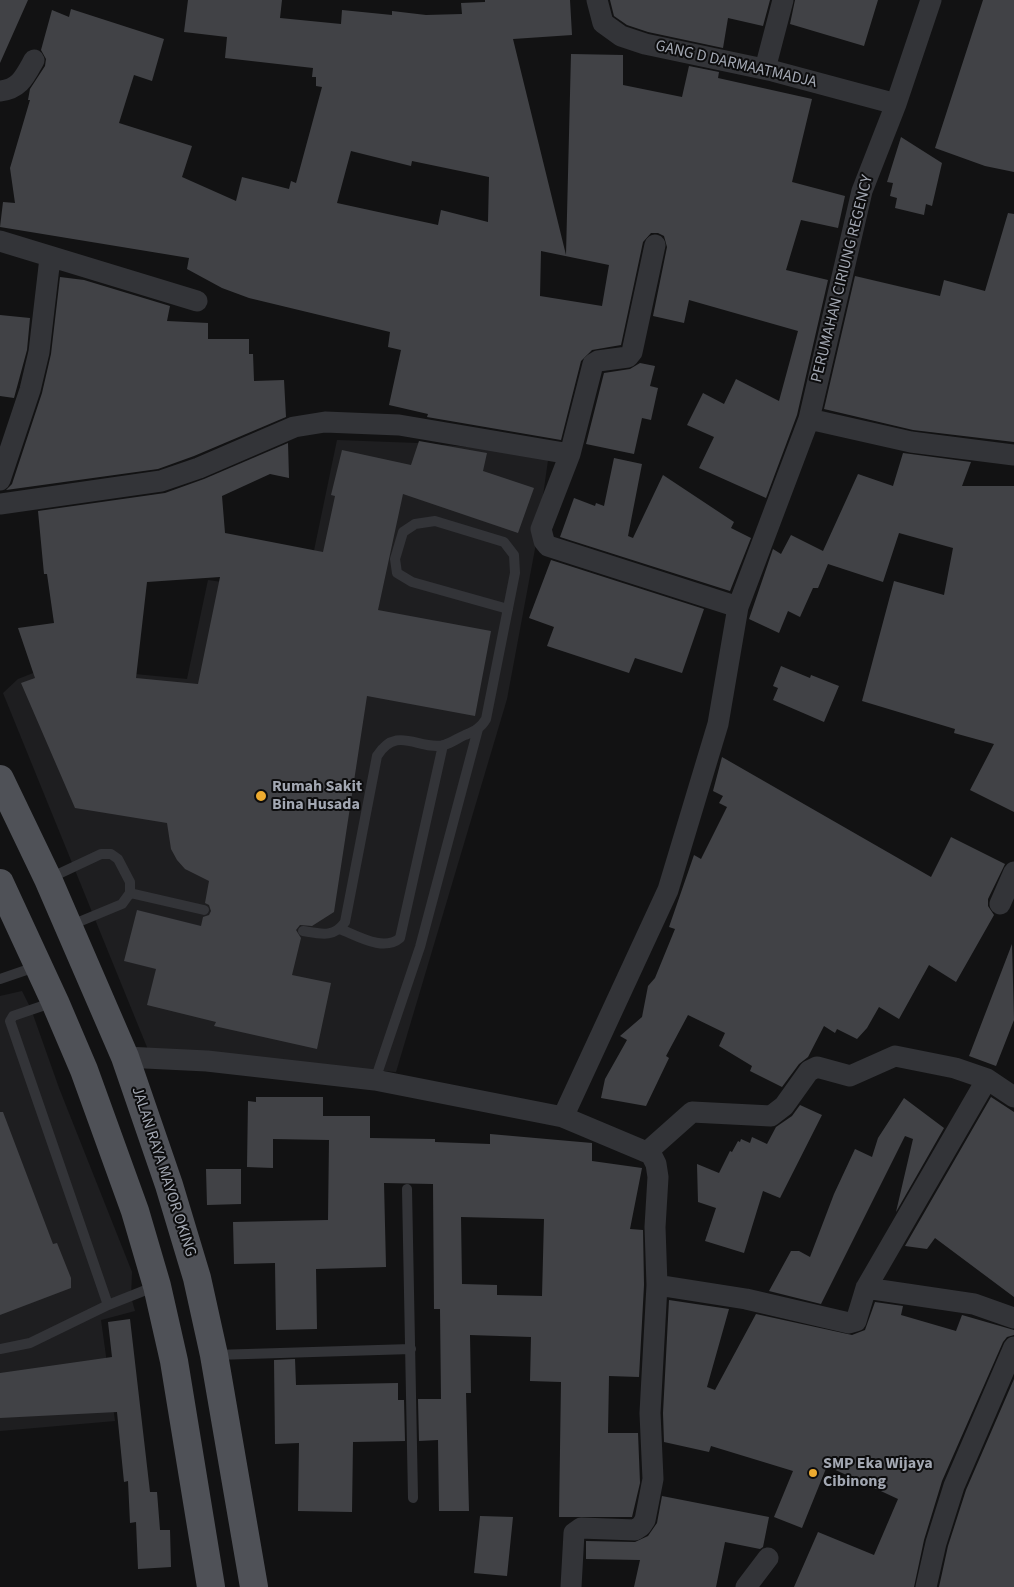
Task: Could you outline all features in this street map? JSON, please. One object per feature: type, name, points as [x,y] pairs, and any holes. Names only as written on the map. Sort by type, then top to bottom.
[{"type":"main road","name":"JALAN RAYA MAYOR OKING","points":[[0,779],[48,879],[125,1057],[169,1185],[197,1278],[214,1355],[254,1587]]},
{"type":"main road","points":[[0,883],[56,1002],[91,1089],[134,1211],[157,1286],[174,1361],[211,1587]]},
{"type":"street","name":"GANG D DARMAATMADJA","points":[[596,0],[603,23],[621,36],[644,44],[765,69],[896,104]]},
{"type":"street","points":[[765,69],[783,0]]},
{"type":"street","name":"PERUMAHAN CIRIUNG REGENCY","points":[[563,1117],[668,890],[718,724],[738,607],[809,419],[862,191],[896,104],[931,0]]},
{"type":"street","points":[[0,91],[11,90],[23,81],[34,60]]},
{"type":"street","points":[[0,241],[50,258],[197,301]]},
{"type":"street","points":[[655,245],[632,352],[628,358],[598,361],[593,364],[570,454],[541,529],[544,541],[548,546],[738,607]]},
{"type":"street","points":[[0,480],[30,390],[38,352],[50,258]]},
{"type":"street","points":[[809,419],[910,442],[1014,455]]},
{"type":"street","points":[[0,504],[161,481],[199,468],[294,427],[325,422],[399,425],[570,454]]},
{"type":"street","points":[[1000,904],[1014,872]]},
{"type":"street","points":[[647,1152],[692,1112],[771,1116],[784,1106],[809,1071],[817,1067],[850,1076],[895,1056],[955,1068],[987,1079],[1014,1097]]},
{"type":"street","points":[[125,1057],[198,1060],[375,1080],[563,1117],[651,1154],[656,1164],[658,1177],[656,1227],[657,1285],[650,1413],[653,1479],[641,1526],[635,1530],[581,1528],[574,1533],[571,1587]]},
{"type":"street","points":[[657,1285],[746,1299],[849,1323],[856,1321],[866,1288],[987,1079]]},
{"type":"street","points":[[866,1288],[974,1304],[1014,1318]]},
{"type":"street","points":[[926,1587],[936,1543],[954,1486],[1014,1347]]},
{"type":"street","points":[[746,1587],[768,1558]]},
{"type":"lane","points":[[375,1080],[420,947],[478,729],[486,719],[508,609],[515,564],[510,548],[504,542],[435,522],[415,524],[403,532],[395,559],[397,573],[412,582],[508,609]]},
{"type":"lane","points":[[340,929],[348,914],[377,756],[387,744],[401,739],[442,745],[478,729]]},
{"type":"lane","points":[[303,931],[323,935],[340,929],[385,944],[394,943],[400,938],[442,745]]},
{"type":"lane","points":[[48,879],[101,854],[111,854],[118,859],[130,882],[130,893],[122,904],[68,926]]},
{"type":"lane","points":[[130,893],[204,910]]},
{"type":"lane","points":[[0,979],[38,966]]},
{"type":"lane","points":[[56,1002],[13,1016],[10,1021],[108,1305]]},
{"type":"lane","points":[[407,1189],[413,1498]]},
{"type":"lane","points":[[0,1349],[30,1343],[108,1305],[157,1286]]},
{"type":"lane","points":[[214,1355],[411,1349]]},
{"type":"shaded area","name":"Rumah Sakit Bina Husada","points":[[337,440],[417,443],[549,453],[537,538],[507,699],[396,1072],[149,1052],[3,693],[18,679],[51,666],[187,679],[208,580],[305,594]]},
{"type":"shaded area","points":[[22,991],[31,1009],[59,1088],[132,1272],[131,1297],[135,1311],[101,1320],[115,1421],[0,1431],[0,996]]},
{"type":"building","points":[[0,0],[28,0],[0,63]]},
{"type":"building","points":[[188,0],[282,0],[280,18],[341,24],[342,10],[392,15],[392,11],[426,15],[462,14],[461,3],[485,2],[485,0],[570,0],[572,35],[513,39],[566,255],[571,54],[623,55],[623,85],[682,97],[689,66],[719,72],[718,78],[812,99],[792,182],[845,196],[838,228],[801,220],[786,270],[828,280],[797,415],[766,498],[699,468],[714,437],[687,425],[703,393],[724,404],[736,379],[779,401],[798,331],[689,300],[684,323],[653,316],[667,247],[664,236],[658,233],[651,233],[643,242],[621,345],[592,350],[581,361],[561,440],[427,417],[428,414],[389,405],[401,350],[388,347],[390,332],[249,298],[222,288],[187,269],[189,258],[0,227],[3,202],[15,203],[10,168],[30,100],[28,100],[30,89],[45,66],[46,59],[41,50],[52,10],[69,17],[71,9],[164,39],[152,81],[134,75],[119,123],[192,146],[182,177],[236,201],[242,177],[289,189],[291,181],[296,183],[322,87],[316,86],[316,77],[312,77],[313,68],[225,58],[227,37],[184,32]],"holes":[[[351,151],[411,166],[412,161],[489,177],[488,222],[441,210],[438,225],[337,203]],[[541,251],[609,265],[602,306],[540,296]]]},
{"type":"building","points":[[610,0],[770,0],[763,26],[728,18],[723,48],[648,32],[627,25],[614,16]]},
{"type":"building","points":[[795,0],[878,0],[864,46],[790,24]]},
{"type":"building","points":[[983,0],[1014,0],[1014,172],[985,166],[935,148]]},
{"type":"building","points":[[901,137],[942,163],[932,206],[926,204],[924,215],[895,208],[897,198],[890,196],[893,183],[887,182]]},
{"type":"building","points":[[1008,213],[1014,214],[1014,442],[913,430],[824,409],[855,276],[940,296],[944,280],[985,291]]},
{"type":"building","points":[[60,277],[84,280],[170,306],[167,321],[208,323],[208,339],[249,339],[249,354],[253,354],[254,381],[284,380],[286,417],[194,456],[158,469],[6,490],[12,484],[42,393],[51,354]]},
{"type":"building","points":[[0,315],[30,318],[27,350],[14,398],[0,396]]},
{"type":"building","points":[[640,363],[655,366],[650,386],[658,388],[651,420],[642,418],[634,454],[586,444],[604,373],[630,369]]},
{"type":"building","points":[[419,441],[487,453],[483,471],[534,488],[518,533],[403,494],[378,610],[491,631],[475,716],[367,696],[334,912],[312,926],[300,925],[296,930],[301,938],[292,975],[331,983],[317,1049],[214,1026],[216,1022],[147,1005],[156,969],[124,961],[137,910],[201,926],[203,917],[209,915],[211,911],[209,905],[205,903],[209,881],[185,869],[177,860],[171,849],[167,823],[75,808],[21,683],[35,678],[18,628],[54,623],[47,574],[44,574],[38,511],[165,493],[204,479],[288,443],[289,478],[270,474],[222,496],[225,533],[323,552],[335,496],[331,495],[342,450],[411,465]],"holes":[[[220,577],[198,684],[136,678],[147,582]]]},
{"type":"building","points":[[903,453],[971,462],[962,486],[1014,486],[1014,812],[970,790],[994,744],[954,733],[955,729],[862,701],[894,581],[944,595],[953,548],[899,533],[883,582],[828,564],[818,588],[813,588],[800,617],[788,611],[779,633],[749,619],[773,549],[781,554],[791,535],[823,551],[858,474],[893,486]]},
{"type":"building","points":[[614,458],[642,464],[628,536],[633,538],[663,475],[734,522],[731,528],[751,538],[730,591],[560,537],[574,498],[595,506],[596,503],[604,506]]},
{"type":"building","points":[[551,560],[704,609],[682,673],[635,658],[629,673],[547,646],[554,627],[529,618]]},
{"type":"building","points":[[781,666],[810,678],[811,675],[839,686],[824,722],[773,700],[778,688],[773,686]]},
{"type":"building","points":[[722,757],[931,877],[951,837],[1005,864],[988,899],[988,906],[994,915],[956,982],[929,965],[899,1019],[879,1007],[867,1028],[857,1039],[837,1029],[835,1033],[824,1026],[808,1057],[799,1064],[782,1087],[750,1071],[752,1066],[719,1046],[725,1033],[688,1015],[666,1056],[669,1058],[646,1106],[601,1098],[605,1079],[627,1040],[620,1036],[642,1017],[648,986],[655,978],[675,929],[669,927],[694,855],[701,859],[727,807],[719,803],[723,796],[713,791]]},
{"type":"building","points":[[1012,944],[1014,1020],[996,1066],[969,1056]]},
{"type":"building","points":[[256,1097],[323,1097],[323,1116],[370,1116],[370,1138],[435,1139],[435,1142],[490,1144],[490,1134],[592,1143],[592,1161],[642,1168],[630,1229],[643,1230],[644,1285],[639,1377],[609,1376],[608,1433],[638,1433],[640,1483],[632,1517],[559,1517],[561,1382],[530,1381],[531,1337],[470,1335],[471,1393],[466,1393],[469,1511],[439,1511],[438,1440],[419,1441],[418,1399],[441,1399],[440,1309],[434,1309],[433,1184],[384,1183],[386,1267],[316,1269],[317,1329],[276,1330],[275,1263],[234,1264],[233,1222],[328,1220],[329,1140],[273,1139],[273,1168],[247,1167],[248,1101],[256,1102]],"holes":[[[461,1217],[544,1219],[542,1296],[497,1295],[497,1285],[462,1284]]]},
{"type":"building","points":[[991,1097],[1014,1112],[1014,1297],[935,1238],[927,1249],[905,1246]]},
{"type":"building","points":[[904,1098],[944,1128],[896,1212],[913,1139],[905,1136],[821,1304],[769,1291],[791,1251],[799,1251],[810,1257],[834,1194],[855,1149],[872,1157],[878,1138]]},
{"type":"building","points":[[800,1105],[822,1115],[780,1198],[763,1191],[744,1253],[705,1241],[716,1208],[698,1202],[697,1164],[719,1173],[730,1151],[732,1152],[738,1141],[740,1142],[741,1139],[750,1143],[752,1137],[767,1144],[776,1127],[792,1116]]},
{"type":"building","points":[[0,1112],[3,1112],[53,1244],[57,1243],[71,1278],[71,1288],[0,1315]]},
{"type":"building","points":[[206,1169],[241,1169],[241,1204],[207,1205]]},
{"type":"building","points":[[669,1300],[729,1309],[707,1387],[715,1390],[756,1314],[852,1335],[865,1330],[875,1302],[903,1306],[901,1315],[956,1331],[962,1315],[1014,1330],[1014,1335],[1007,1337],[1003,1342],[942,1481],[924,1540],[914,1587],[794,1587],[818,1532],[874,1555],[898,1499],[827,1466],[802,1528],[774,1517],[793,1471],[711,1446],[709,1452],[664,1442],[663,1413]]},
{"type":"building","points":[[130,1319],[150,1492],[157,1492],[160,1530],[170,1530],[171,1567],[138,1569],[136,1522],[130,1523],[128,1481],[124,1482],[117,1412],[0,1418],[0,1373],[112,1357],[108,1322]]},
{"type":"building","points":[[295,1359],[296,1385],[398,1383],[398,1400],[404,1400],[405,1441],[353,1442],[352,1512],[298,1511],[299,1443],[275,1444],[274,1360]]},
{"type":"building","points":[[1014,1379],[1014,1587],[939,1587],[948,1546],[966,1490]]},
{"type":"building","points":[[662,1496],[769,1517],[763,1547],[760,1549],[725,1542],[716,1587],[634,1587],[640,1560],[586,1559],[586,1541],[635,1542],[648,1536],[657,1523]]},
{"type":"building","points":[[480,1516],[513,1517],[507,1576],[474,1573]]},
{"type":"place","name":"Rumah Sakit Bina Husada","points":[[261,796]]},
{"type":"place","name":"SMP Eka Wijaya Cibinong","points":[[813,1473]]}]
